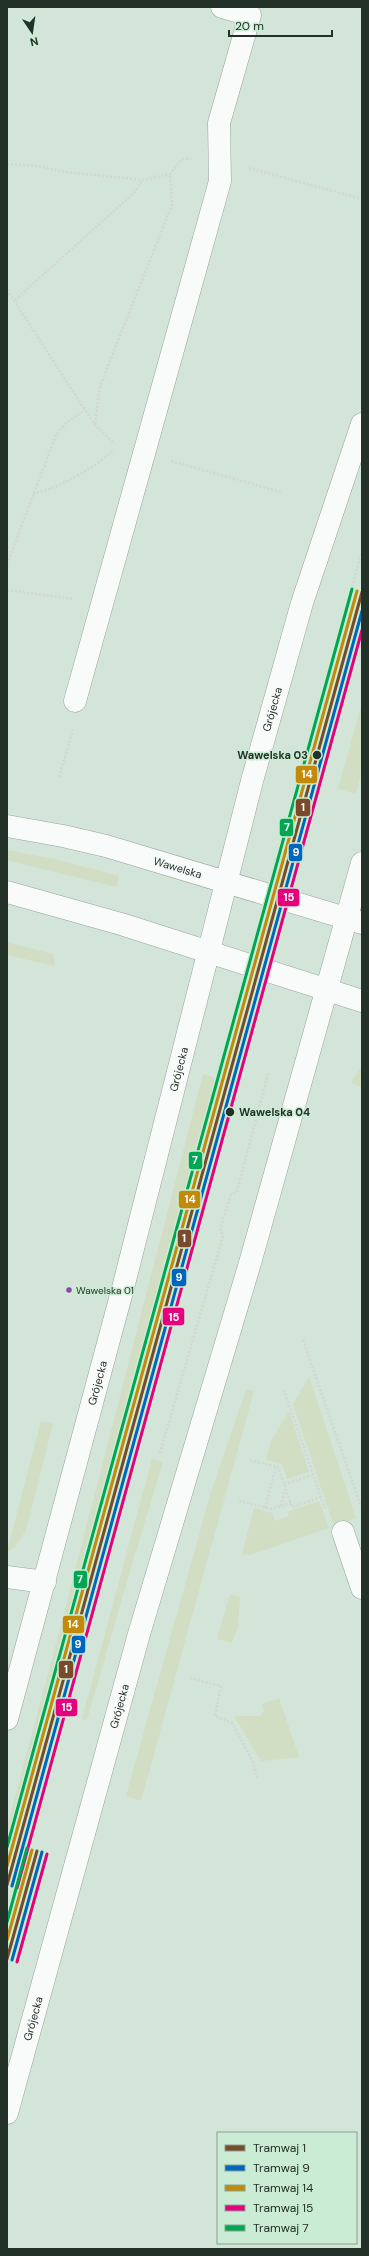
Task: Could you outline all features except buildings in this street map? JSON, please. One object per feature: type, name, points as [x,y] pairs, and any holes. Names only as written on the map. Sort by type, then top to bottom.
[{"type":"main road","points":[[75,701],[220,181],[219,123],[253,11],[222,7]]},
{"type":"main road","name":"Grójecka","points":[[7,1719],[45,1582],[252,781],[302,603],[362,424]]},
{"type":"main road","name":"Wawelska","points":[[7,826],[63,836],[106,846],[354,920]]},
{"type":"main road","name":"Grójecka","points":[[7,2113],[141,1626],[252,1256],[327,990],[354,920],[362,863]]},
{"type":"main road","points":[[7,892],[121,924],[362,1001]]},
{"type":"main road","points":[[343,1532],[362,1588]]},
{"type":"main road","points":[[7,1577],[45,1582]]},
{"type":"path","points":[[7,164],[38,166],[65,172],[142,180],[170,174],[182,159]]},
{"type":"path","points":[[219,160],[362,199]]},
{"type":"path","points":[[95,425],[100,386],[172,205],[170,174]]},
{"type":"path","points":[[15,300],[135,192],[142,180]]},
{"type":"path","points":[[7,290],[15,300],[95,425],[117,447],[105,457],[50,490],[33,494]]},
{"type":"path","points":[[7,564],[56,435],[67,422],[85,410]]},
{"type":"path","points":[[184,465],[281,492]]},
{"type":"path","points":[[293,792],[320,702],[324,698],[334,662],[333,651],[362,552]]},
{"type":"path","points":[[7,590],[77,599]]},
{"type":"path","points":[[60,777],[74,728]]},
{"type":"path","points":[[160,1453],[223,1236],[220,1230],[231,1195],[237,1191],[268,1074]]},
{"type":"path","points":[[303,1340],[362,1510]]},
{"type":"path","points":[[284,1390],[325,1510]]},
{"type":"path","points":[[250,1460],[278,1467],[292,1507],[321,1497]]},
{"type":"path","points":[[265,1508],[276,1466]]},
{"type":"path","points":[[285,1486],[313,1475]]},
{"type":"path","points":[[281,1506],[285,1486]]},
{"type":"path","points":[[239,1501],[271,1509],[291,1503]]},
{"type":"path","points":[[190,1678],[221,1686],[215,1716],[232,1723],[253,1762],[257,1779]]},
{"type":"green space","points":[[362,703],[362,770],[356,794],[338,789]]},
{"type":"green space","points":[[7,850],[54,859],[119,876],[116,887],[7,860]]},
{"type":"green space","points":[[7,942],[53,954],[55,966],[7,955]]},
{"type":"green space","points":[[362,1065],[362,1087],[351,1083]]},
{"type":"green space","points":[[203,1074],[222,1080],[7,1855],[7,1827],[60,1629]]},
{"type":"green space","points":[[309,1377],[356,1518],[334,1526],[293,1404]]},
{"type":"green space","points":[[246,1390],[254,1391],[141,1801],[126,1796],[211,1492]]},
{"type":"green space","points":[[289,1411],[309,1472],[287,1479],[282,1464],[266,1460],[271,1441]]},
{"type":"green space","points":[[41,1421],[53,1424],[26,1530],[16,1546],[7,1552]]},
{"type":"green space","points":[[152,1459],[163,1462],[87,1720],[82,1719]]},
{"type":"green space","points":[[319,1501],[329,1528],[250,1555],[242,1554],[254,1508],[272,1513],[275,1521],[289,1516],[287,1512]]},
{"type":"green space","points":[[230,1594],[240,1597],[238,1627],[232,1643],[217,1639]]},
{"type":"green space","points":[[279,1698],[299,1757],[261,1761],[234,1716],[261,1716],[264,1710],[262,1704]]},
{"type":"tram line","name":"7","points":[[7,1847],[352,589]]},
{"type":"tram line","name":"14","points":[[7,1866],[357,591]]},
{"type":"tram line","name":"1","points":[[7,1885],[362,592]]},
{"type":"tram line","name":"9","points":[[12,1886],[362,611]]},
{"type":"tram line","name":"15","points":[[17,1888],[362,630]]},
{"type":"tram line","name":"7","points":[[7,1922],[27,1848]]},
{"type":"tram line","name":"14","points":[[7,1940],[32,1850]]},
{"type":"tram line","name":"1","points":[[7,1959],[37,1851]]},
{"type":"tram line","name":"9","points":[[12,1960],[42,1852]]},
{"type":"tram line","name":"15","points":[[17,1962],[47,1854]]},
{"type":"place","name":"Wawelska 03","points":[[317,755]]},
{"type":"place","name":"Wawelska 04","points":[[230,1112]]},
{"type":"place","name":"Wawelska 01","points":[[69,1290]]}]
